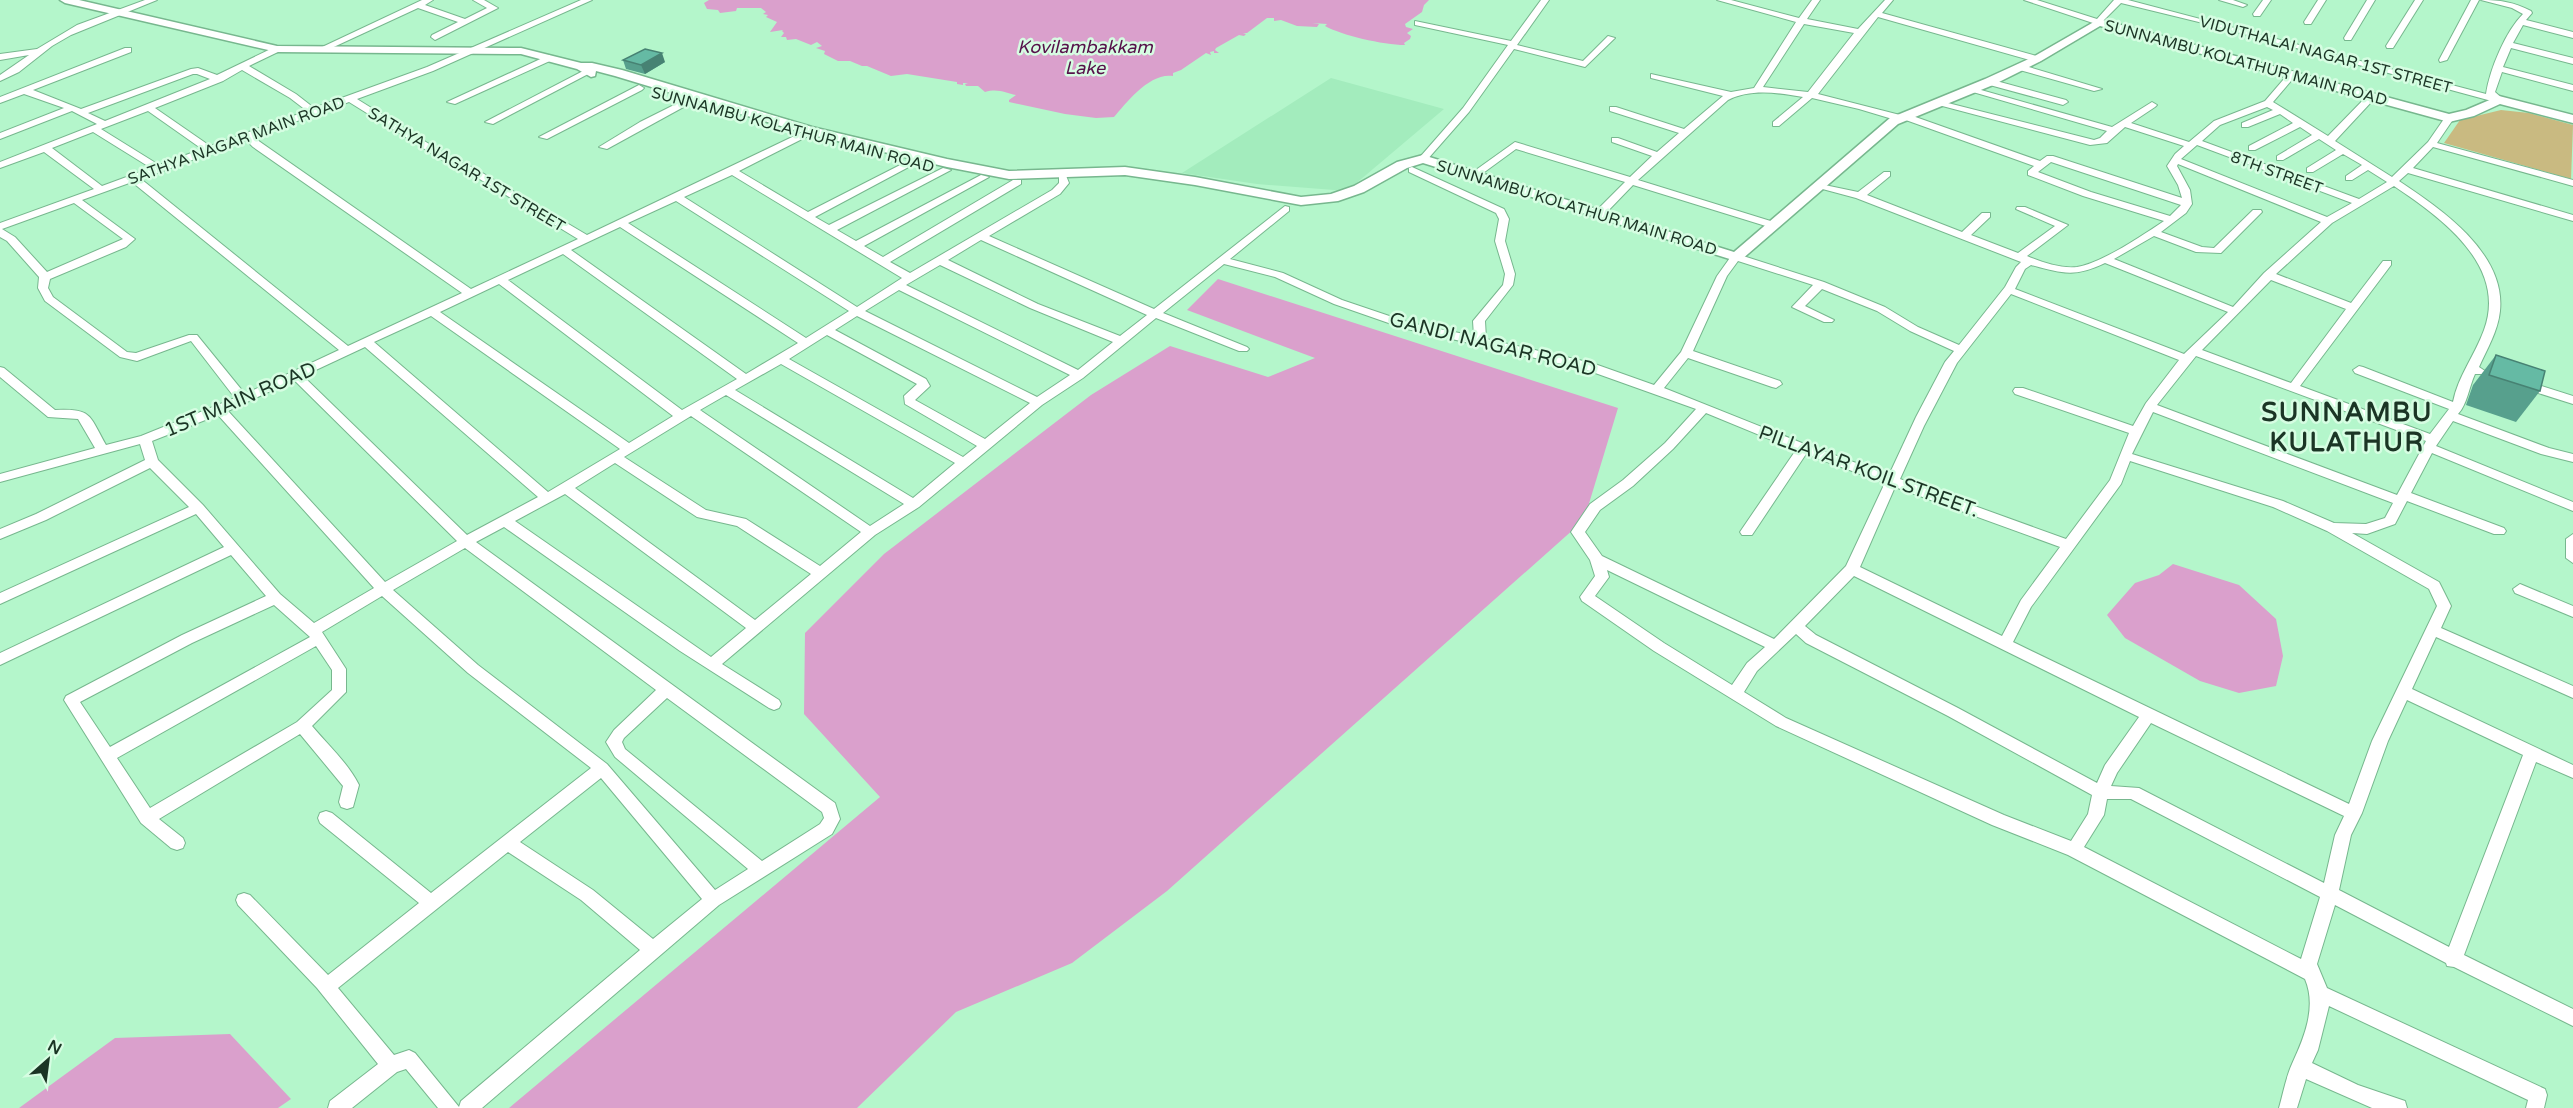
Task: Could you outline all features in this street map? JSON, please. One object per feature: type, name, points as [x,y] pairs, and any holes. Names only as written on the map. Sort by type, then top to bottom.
[{"type":"street","name":"SUNNAMBU KOLATHUR MAIN ROAD","points":[[65,0],[277,49],[521,51],[686,102],[732,112],[913,162],[1017,182],[1113,178],[1170,183],[1285,209],[1329,207],[1355,201],[1386,187],[1424,159]]},
{"type":"street","points":[[0,78],[16,72],[39,51],[59,38],[117,12],[153,0]]},
{"type":"street","points":[[322,49],[429,0]]},
{"type":"street","points":[[435,37],[494,8],[477,0]]},
{"type":"street","name":"SATHYA NAGAR MAIN ROAD","points":[[1,226],[430,69],[588,0]]},
{"type":"street","points":[[1424,159],[1466,110],[1545,0]]},
{"type":"street","points":[[1721,0],[1803,21],[1860,32]]},
{"type":"street","points":[[1757,90],[1783,47],[1816,0]]},
{"type":"street","points":[[1776,124],[1811,95],[1860,32],[1889,0]]},
{"type":"street","points":[[2028,0],[2099,22],[2119,0]]},
{"type":"street","name":"VIDUTHALAI NAGAR 1ST STREET","points":[[2119,0],[2499,100]]},
{"type":"street","points":[[2223,0],[2243,4]]},
{"type":"street","points":[[2257,14],[2267,0]]},
{"type":"street","points":[[2308,22],[2322,0]]},
{"type":"street","points":[[2349,38],[2371,0]]},
{"type":"street","points":[[2390,46],[2419,0]]},
{"type":"street","points":[[2443,60],[2475,0]]},
{"type":"street","points":[[2485,0],[2521,8],[2528,13],[2519,21],[2498,68],[2490,93],[2499,100],[2573,119]]},
{"type":"street","points":[[417,5],[465,22]]},
{"type":"street","points":[[1876,14],[2037,59]]},
{"type":"street","points":[[2519,21],[2573,35]]},
{"type":"street","name":"SUNNAMBU KOLATHUR MAIN ROAD","points":[[808,133],[947,164],[999,173],[1063,179],[1091,171],[1135,172],[1301,201],[1333,198],[1359,189],[1402,165],[1424,159],[1736,257],[1894,120],[1989,82],[2037,59],[2099,22],[2449,118]]},
{"type":"street","points":[[1418,23],[1585,64],[1611,38]]},
{"type":"street","points":[[2510,45],[2573,61]]},
{"type":"street","points":[[0,165],[220,79],[277,49]]},
{"type":"street","points":[[0,99],[128,50]]},
{"type":"street","points":[[0,57],[39,51]]},
{"type":"street","points":[[452,102],[549,58]]},
{"type":"street","points":[[244,67],[293,96],[312,111]]},
{"type":"street","name":"SUNNAMBU KOLATHUR MAIN ROAD","points":[[584,70],[592,67],[618,73],[732,112]]},
{"type":"street","points":[[2019,67],[2097,89]]},
{"type":"street","points":[[2498,68],[2573,88]]},
{"type":"street","points":[[490,122],[584,70]]},
{"type":"street","points":[[0,136],[190,72],[198,71],[220,79]]},
{"type":"street","points":[[1819,185],[1860,196],[2024,259],[2073,270],[2106,260],[2140,242],[2169,219],[2184,211],[2187,203],[2185,190],[2172,166],[2176,160],[2192,143],[2217,123],[2268,103],[2294,74]]},
{"type":"street","points":[[1654,76],[1730,95],[1757,90],[1842,100],[1902,117],[2041,165]]},
{"type":"street","points":[[1989,82],[2063,102]]},
{"type":"street","points":[[544,138],[639,88]]},
{"type":"street","points":[[23,90],[76,110],[105,125]]},
{"type":"street","points":[[1971,90],[2113,130]]},
{"type":"street","points":[[1600,213],[1685,132],[1730,95]]},
{"type":"street","points":[[2280,158],[2325,137],[2372,96]]},
{"type":"street","name":"SATHYA NAGAR 1ST STREET","points":[[350,98],[455,164],[471,170],[586,239]]},
{"type":"street","points":[[2005,643],[2026,604],[2116,480],[2136,431],[2150,406],[2191,356],[2268,275],[2328,221],[2393,181],[2431,144],[2449,118],[2470,113],[2499,100]]},
{"type":"street","points":[[604,147],[686,102]]},
{"type":"street","points":[[1936,103],[2099,144],[2105,141],[2113,130],[2152,105]]},
{"type":"street","points":[[2268,103],[2344,148],[2454,224],[2474,249],[2485,271],[2492,288],[2495,307],[2491,328],[2462,388],[2454,412],[2432,443],[2390,521],[2367,529],[2332,528]]},
{"type":"street","points":[[149,108],[209,150]]},
{"type":"street","points":[[1612,109],[1685,132]]},
{"type":"street","points":[[2245,125],[2280,111]]},
{"type":"street","name":"8TH STREET","points":[[2123,123],[2192,143],[2360,203]]},
{"type":"street","points":[[2252,148],[2301,123]]},
{"type":"street","points":[[94,129],[159,169]]},
{"type":"street","name":"1ST MAIN ROAD","points":[[0,478],[145,438],[220,410],[732,171],[808,133]]},
{"type":"street","points":[[247,136],[256,145],[470,294]]},
{"type":"street","points":[[1615,140],[1660,156]]},
{"type":"street","points":[[1476,174],[1515,144],[1632,183],[1773,225]]},
{"type":"street","points":[[2431,144],[2573,183]]},
{"type":"street","points":[[45,148],[100,189]]},
{"type":"street","points":[[2310,170],[2344,148]]},
{"type":"street","points":[[2169,219],[2087,194],[2031,173],[2050,158],[2187,203]]},
{"type":"street","points":[[2176,160],[2328,221]]},
{"type":"street","points":[[807,217],[913,162]]},
{"type":"street","points":[[2349,178],[2369,165]]},
{"type":"street","points":[[2406,169],[2573,218]]},
{"type":"street","points":[[828,230],[946,170]]},
{"type":"street","points":[[1412,170],[1500,211],[1504,219],[1500,241],[1510,274],[1508,285],[1479,321],[1481,342]]},
{"type":"street","points":[[732,171],[910,278]]},
{"type":"street","points":[[1860,196],[1887,174]]},
{"type":"street","points":[[855,246],[984,177]]},
{"type":"street","points":[[134,178],[348,351]]},
{"type":"street","points":[[107,756],[316,634],[383,589],[566,488],[687,413],[781,359],[898,285],[1056,192],[1063,179]]},
{"type":"street","points":[[882,262],[1017,182]]},
{"type":"street","points":[[676,196],[856,311],[1038,402]]},
{"type":"street","points":[[45,277],[130,239],[74,199]]},
{"type":"street","points":[[712,664],[870,532],[914,504],[1038,402],[1079,375],[1285,209]]},
{"type":"street","points":[[1734,694],[1752,667],[1852,569],[1889,487],[1890,480],[1928,405],[1947,375],[1951,362],[2009,290],[2024,259],[2063,225],[2021,209]]},
{"type":"street","points":[[2153,232],[2200,250],[2217,251],[2257,212]]},
{"type":"street","points":[[1965,235],[1986,215]]},
{"type":"street","points":[[621,223],[805,344]]},
{"type":"street","points":[[1,226],[45,277]]},
{"type":"street","points":[[982,237],[1155,314],[1243,349]]},
{"type":"street","points":[[563,249],[746,380]]},
{"type":"street","points":[[1657,389],[1686,353],[1722,276],[1736,257],[1820,284],[1881,309],[1914,329],[1961,350]]},
{"type":"street","name":"GANDI NAGAR ROAD","points":[[1222,260],[1279,275],[1338,302],[1407,326],[1588,366],[1670,394]]},
{"type":"street","points":[[2106,260],[2234,311]]},
{"type":"street","points":[[941,261],[1034,306],[1121,341]]},
{"type":"street","points":[[2293,388],[2387,263]]},
{"type":"street","points":[[2268,275],[2353,308]]},
{"type":"street","points":[[45,277],[43,288],[49,299],[124,355],[138,357],[193,337],[243,400]]},
{"type":"street","points":[[500,279],[687,413],[870,532]]},
{"type":"street","points":[[1820,284],[1798,307],[1828,320]]},
{"type":"street","points":[[898,285],[1079,375]]},
{"type":"street","points":[[2009,290],[2191,356],[2293,388],[2432,443],[2573,507]]},
{"type":"street","points":[[432,311],[630,450]]},
{"type":"street","points":[[826,330],[922,382],[924,386],[910,396],[909,401],[985,445]]},
{"type":"street","points":[[367,342],[547,498]]},
{"type":"street","points":[[1686,353],[1776,384]]},
{"type":"street","points":[[781,359],[963,462]]},
{"type":"street","points":[[2472,369],[2494,375]]},
{"type":"street","points":[[2359,370],[2454,412],[2497,434],[2573,458]]},
{"type":"street","points":[[0,371],[52,414],[81,413],[102,449]]},
{"type":"street","points":[[296,376],[465,542],[829,808],[832,819],[826,829],[713,900],[468,1108]]},
{"type":"street","points":[[2512,381],[2573,400]]},
{"type":"street","points":[[727,391],[914,504]]},
{"type":"street","points":[[2019,391],[2136,431]]},
{"type":"street","name":"PILLAYAR KOIL STREET.","points":[[1670,394],[1803,448],[2068,545]]},
{"type":"street","points":[[2150,406],[2499,531]]},
{"type":"street","points":[[1704,408],[1669,446],[1628,483],[1595,507],[1578,532],[1597,559],[1602,577],[1587,597],[1734,694],[1781,722],[1998,820],[2074,850],[2310,973]]},
{"type":"street","points":[[220,410],[383,589],[473,669],[602,768],[713,900]]},
{"type":"street","points":[[145,438],[152,462],[198,508],[275,598],[316,634],[339,669],[339,692],[302,726],[147,818]]},
{"type":"street","points":[[1747,532],[1803,448]]},
{"type":"street","points":[[2126,456],[2278,504],[2332,528],[2434,586],[2444,606],[2380,741],[2354,813],[2343,835],[2330,893],[2308,964],[2319,993],[2319,1005],[2309,1050],[2300,1068],[2288,1108]]},
{"type":"street","points":[[616,458],[702,514],[741,522],[822,574]]},
{"type":"street","points":[[0,534],[41,517],[152,462]]},
{"type":"street","points":[[566,488],[755,627]]},
{"type":"street","points":[[0,599],[198,508]]},
{"type":"street","points":[[505,521],[712,664],[774,704]]},
{"type":"street","points":[[2573,539],[2573,557]]},
{"type":"street","points":[[0,659],[232,549]]},
{"type":"street","points":[[1597,559],[1776,646]]},
{"type":"street","points":[[1852,569],[2263,771],[2354,813]]},
{"type":"street","points":[[2520,589],[2573,612]]},
{"type":"street","points":[[177,843],[147,818],[71,700],[187,639],[275,598]]},
{"type":"street","points":[[1796,626],[1811,639],[1953,712],[2100,792],[2133,793],[2330,893],[2453,960],[2573,1018]]},
{"type":"street","points":[[2433,630],[2573,692]]},
{"type":"street","points":[[666,690],[619,734],[614,742],[620,753],[761,870]]},
{"type":"street","points":[[2403,691],[2573,772]]},
{"type":"street","points":[[2074,850],[2096,815],[2100,792],[2111,769],[2149,714]]},
{"type":"street","points":[[302,726],[351,785],[347,802]]},
{"type":"street","points":[[2453,960],[2532,753]]},
{"type":"street","points":[[324,984],[327,986],[602,768]]},
{"type":"street","points":[[326,818],[431,903]]},
{"type":"street","points":[[507,842],[587,895],[653,950]]},
{"type":"street","points":[[244,900],[324,984],[392,1065]]},
{"type":"street","points":[[2319,993],[2538,1095],[2535,1108]]},
{"type":"street","points":[[337,1108],[392,1065],[409,1059],[450,1108]]},
{"type":"street","points":[[2300,1068],[2355,1093],[2398,1108]]},
{"type":"shaded area","points":[[1331,78],[1444,109],[1347,191],[1257,184],[1182,173]]},
{"type":"shaded area","points":[[2501,110],[2529,113],[2573,125],[2571,179],[2444,143],[2460,120]]},
{"type":"water","name":"Kovilambakkam Lake","points":[[709,0],[1429,0],[1422,12],[1405,24],[1406,27],[1413,29],[1407,33],[1411,36],[1404,43],[1405,45],[1352,36],[1325,26],[1327,24],[1312,23],[1319,24],[1317,27],[1297,26],[1281,20],[1274,21],[1274,18],[1267,18],[1247,33],[1243,33],[1246,34],[1244,36],[1239,35],[1216,48],[1215,50],[1219,53],[1210,52],[1211,55],[1206,53],[1173,73],[1173,76],[1164,76],[1147,84],[1114,117],[1096,118],[1009,102],[1016,95],[998,91],[985,92],[978,86],[966,86],[965,84],[968,83],[963,83],[963,85],[907,74],[891,76],[850,61],[838,61],[824,54],[825,51],[816,48],[822,46],[817,42],[811,45],[796,39],[787,40],[786,37],[781,37],[783,30],[770,32],[777,22],[766,17],[768,15],[763,14],[766,12],[761,8],[737,8],[736,11],[720,13],[718,10],[707,9],[704,3]]},
{"type":"water","points":[[1218,279],[1618,408],[1584,520],[1167,891],[1072,963],[956,1012],[857,1108],[509,1108],[880,797],[804,714],[805,633],[884,554],[1091,395],[1170,346],[1268,377],[1315,358],[1187,310]]},
{"type":"water","points":[[2173,564],[2239,585],[2276,619],[2283,656],[2276,686],[2239,693],[2200,681],[2125,638],[2107,615],[2135,583],[2159,575]]},
{"type":"water","points":[[230,1034],[291,1099],[278,1108],[19,1108],[115,1038]]},
{"type":"building","points":[[645,49],[662,53],[641,65],[623,60]]},
{"type":"building","points":[[2496,355],[2545,371],[2540,391],[2489,375]]},
{"type":"district","name":"SUNNAMBU KULATHUR","points":[[2347,427]]}]
